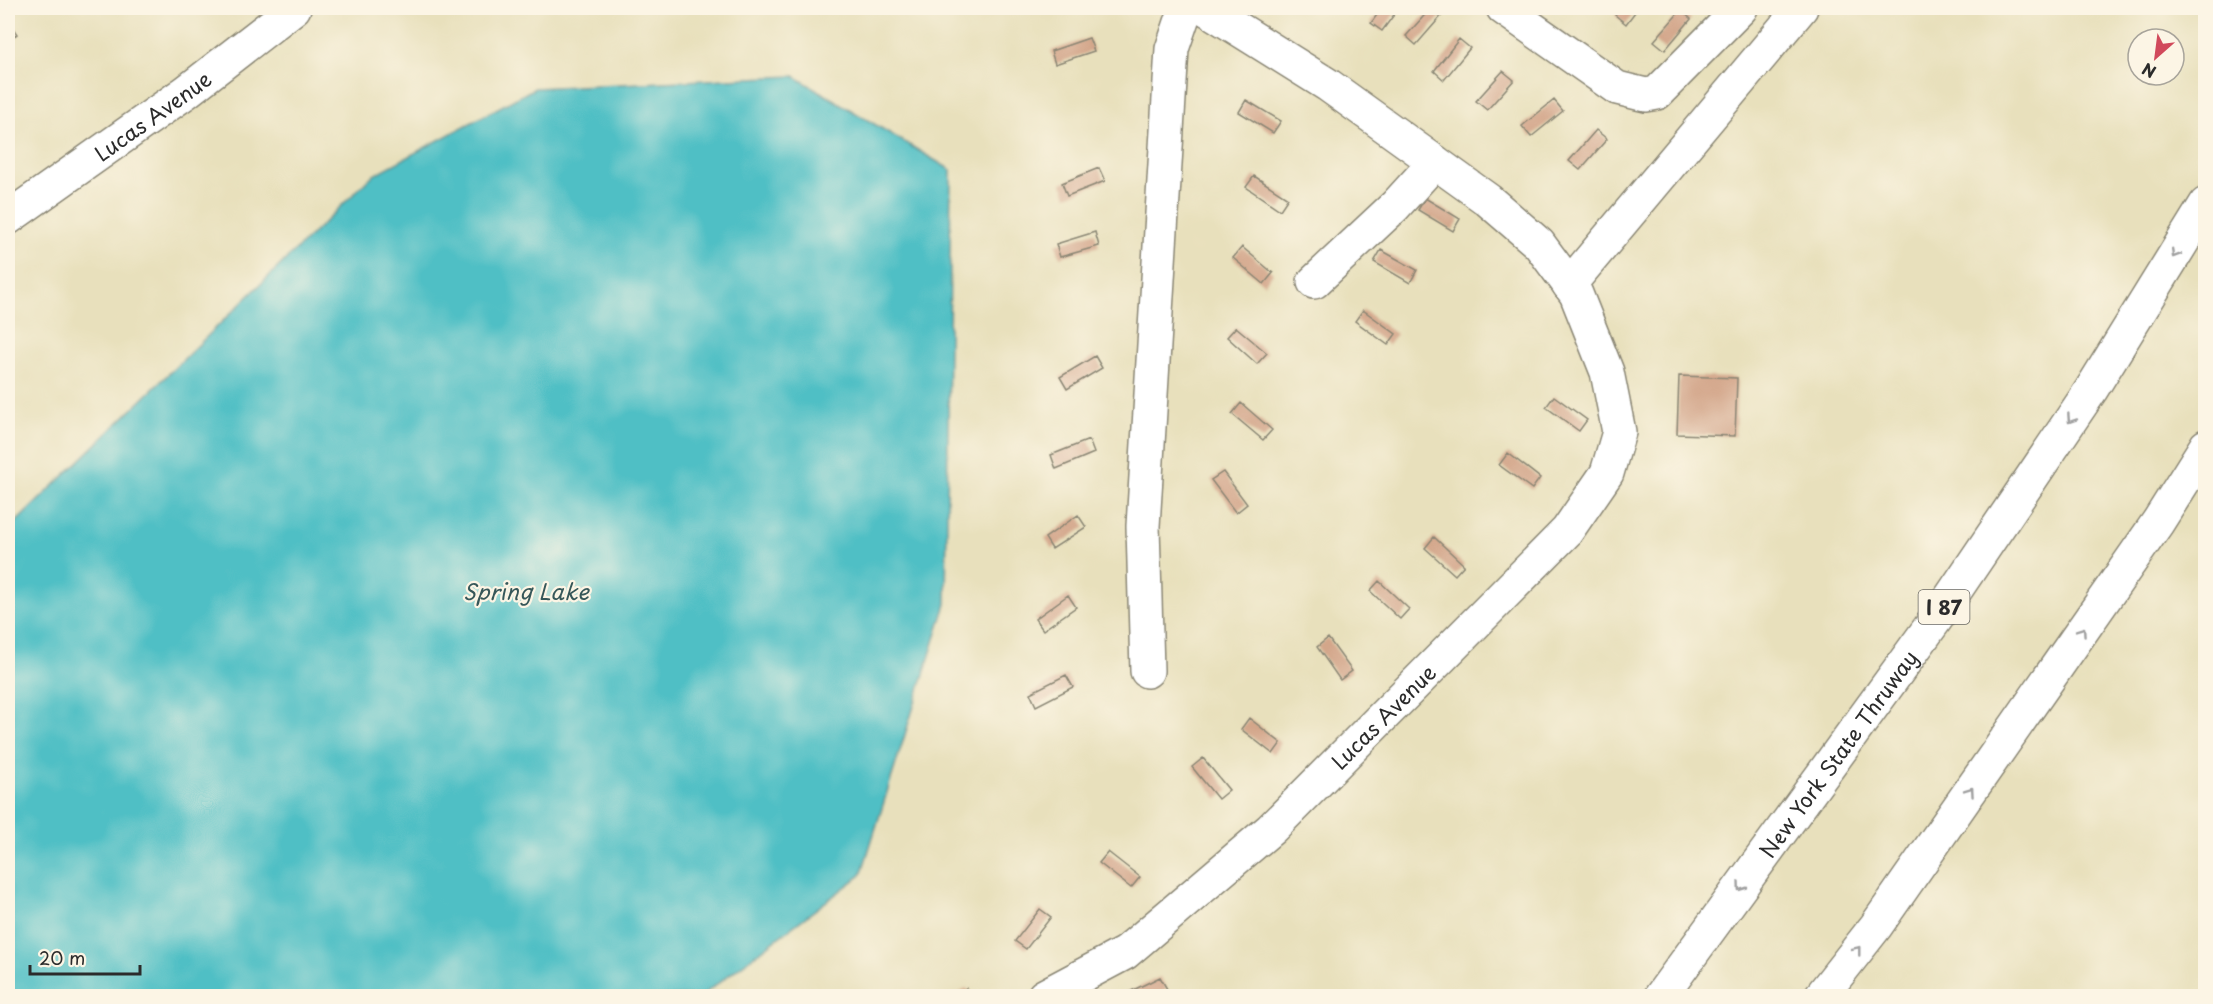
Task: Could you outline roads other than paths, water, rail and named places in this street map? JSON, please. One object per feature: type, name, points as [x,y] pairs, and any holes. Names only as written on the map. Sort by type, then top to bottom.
[{"type":"main road","name":"Lucas Avenue","points":[[8,218],[186,92],[294,8]]},
{"type":"main road","points":[[1147,670],[1143,526],[1172,49],[1186,8]]},
{"type":"main road","name":"Lucas Avenue","points":[[1044,996],[1125,953],[1271,829],[1567,531],[1607,473],[1619,432],[1603,364],[1576,294],[1539,244],[1488,200],[1328,85],[1204,8]]},
{"type":"main road","points":[[1503,8],[1617,88],[1646,95],[1657,93],[1741,8]]},
{"type":"main road","points":[[1569,285],[1801,8]]},
{"type":"main road","points":[[1314,282],[1395,206],[1435,162]]},
{"type":"main road","name":"New York State Thruway","points":[[1661,996],[1936,619],[2091,390],[2205,204]]},
{"type":"main road","points":[[1821,996],[1876,926],[2158,522],[2205,446]]},
{"type":"water","name":"Spring Lake","points":[[794,76],[951,170],[946,604],[861,875],[701,996],[8,996],[8,530],[372,176],[535,88]]}]
